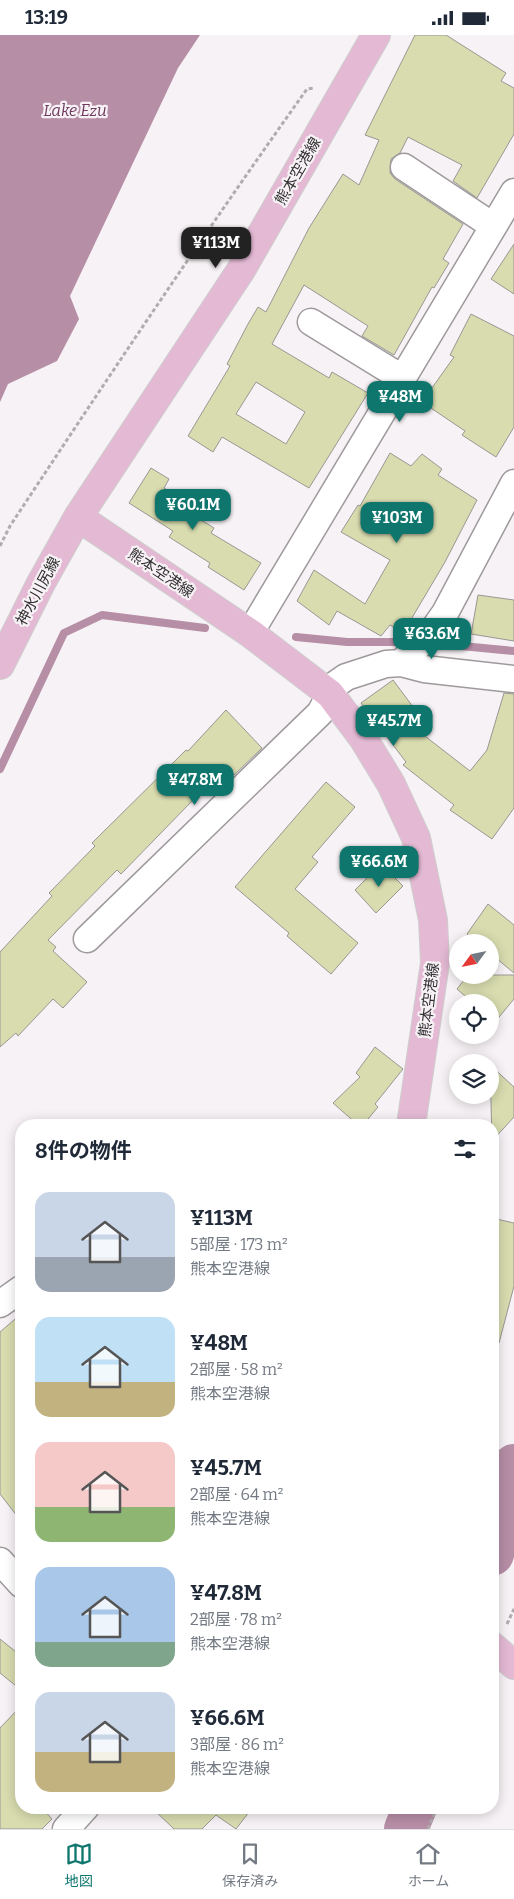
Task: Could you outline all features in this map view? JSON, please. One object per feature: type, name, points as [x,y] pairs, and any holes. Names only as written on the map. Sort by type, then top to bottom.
[{"type":"main road","name":"熊本空港線","points":[[376,35],[241,270],[78,517],[250,633],[330,693],[364,738],[391,784],[416,838],[433,920],[435,963],[412,1119]]},
{"type":"main road","name":"神水川尻線","points":[[0,665],[41,583],[78,517]]},
{"type":"main road","points":[[499,1653],[514,1665]]},
{"type":"street","points":[[404,167],[493,226]]},
{"type":"street","points":[[250,633],[514,192]]},
{"type":"street","points":[[311,322],[402,378]]},
{"type":"street","points":[[87,939],[320,713],[336,684],[346,677],[404,659],[431,633],[445,613],[514,483]]},
{"type":"street","points":[[404,659],[424,669],[514,679]]},
{"type":"street","points":[[0,1304],[15,1293]]},
{"type":"street","points":[[0,1561],[15,1577]]},
{"type":"street","points":[[66,1829],[80,1814]]},
{"type":"path","points":[[0,545],[10,526],[126,351],[307,89],[323,87],[342,94]]},
{"type":"path","points":[[428,1829],[434,1814]]},
{"type":"water","name":"Lake Ezu","points":[[0,35],[200,35],[178,68],[70,296],[79,319],[57,361],[8,384],[0,402]]},
{"type":"building","points":[[415,35],[446,35],[506,73],[501,81],[514,88],[514,134],[477,198],[453,181],[462,165],[408,137],[400,153],[391,159],[390,173],[395,179],[463,224],[443,259],[449,263],[434,288],[432,287],[394,355],[362,336],[368,326],[304,285],[272,344],[329,378],[332,372],[368,393],[309,488],[222,437],[213,452],[188,436],[230,366],[227,364],[258,307],[266,312],[309,228],[343,174],[359,185],[379,140],[365,135]],"holes":[[[256,382],[305,412],[286,444],[236,414]]]},
{"type":"building","points":[[514,244],[514,294],[491,279]]},
{"type":"building","points":[[471,314],[514,336],[514,427],[496,457],[462,435],[465,431],[422,402],[454,357],[450,355]]},
{"type":"building","points":[[390,453],[411,466],[422,454],[442,469],[438,475],[477,500],[445,562],[403,633],[390,625],[381,636],[337,611],[329,625],[297,601],[314,570],[365,604],[390,560],[341,532],[358,505],[360,506]]},
{"type":"building","points":[[151,468],[169,479],[164,488],[182,500],[179,506],[214,528],[211,533],[261,563],[244,590],[208,567],[210,563],[169,537],[173,531],[129,503]]},
{"type":"building","points":[[478,595],[514,600],[514,641],[471,634]]},
{"type":"building","points":[[393,680],[428,727],[421,733],[470,771],[487,750],[504,693],[514,694],[514,808],[492,839],[450,810],[454,805],[403,765],[406,762],[361,703]]},
{"type":"building","points":[[226,710],[262,748],[234,775],[227,769],[195,801],[194,799],[121,874],[117,870],[48,940],[56,947],[53,951],[87,982],[63,1008],[53,999],[18,1036],[16,1033],[0,1047],[0,952],[52,896],[49,893],[95,846],[92,843],[186,750],[188,751]]},
{"type":"building","points":[[326,782],[355,807],[312,857],[318,862],[295,889],[358,943],[331,974],[287,936],[289,933],[235,887]]},
{"type":"building","points":[[381,864],[403,886],[376,913],[355,890]]},
{"type":"building","points":[[488,904],[514,925],[514,973],[499,960],[499,934],[467,934]]},
{"type":"building","points":[[499,975],[514,975],[514,999],[499,1017],[499,994],[463,994],[457,989],[461,984],[499,984]]},
{"type":"building","points":[[375,1047],[403,1069],[375,1104],[378,1107],[368,1119],[351,1119],[333,1103],[360,1077],[356,1073]]},
{"type":"building","points":[[499,1073],[514,1087],[514,1117],[499,1133],[499,1119],[491,1119],[491,1104],[499,1104]]},
{"type":"building","points":[[499,1220],[514,1223],[514,1286],[499,1343]]},
{"type":"building","points":[[15,1319],[15,1513],[0,1494],[0,1332]]},
{"type":"building","points":[[0,1639],[15,1651],[15,1685],[0,1673]]},
{"type":"building","points":[[15,1712],[15,1814],[47,1814],[52,1819],[42,1829],[0,1829],[0,1728]]},
{"type":"building","points":[[158,1814],[248,1814],[236,1829],[216,1815],[202,1829],[174,1829]]},
{"type":"waterway","points":[[0,769],[64,633],[102,615],[205,628]]},
{"type":"waterway","points":[[296,637],[347,642],[413,642]]},
{"type":"waterway","points":[[430,643],[514,651]]},
{"type":"waterway","points":[[499,1526],[514,1466]]},
{"type":"waterway","points":[[406,1829],[412,1814]]}]
